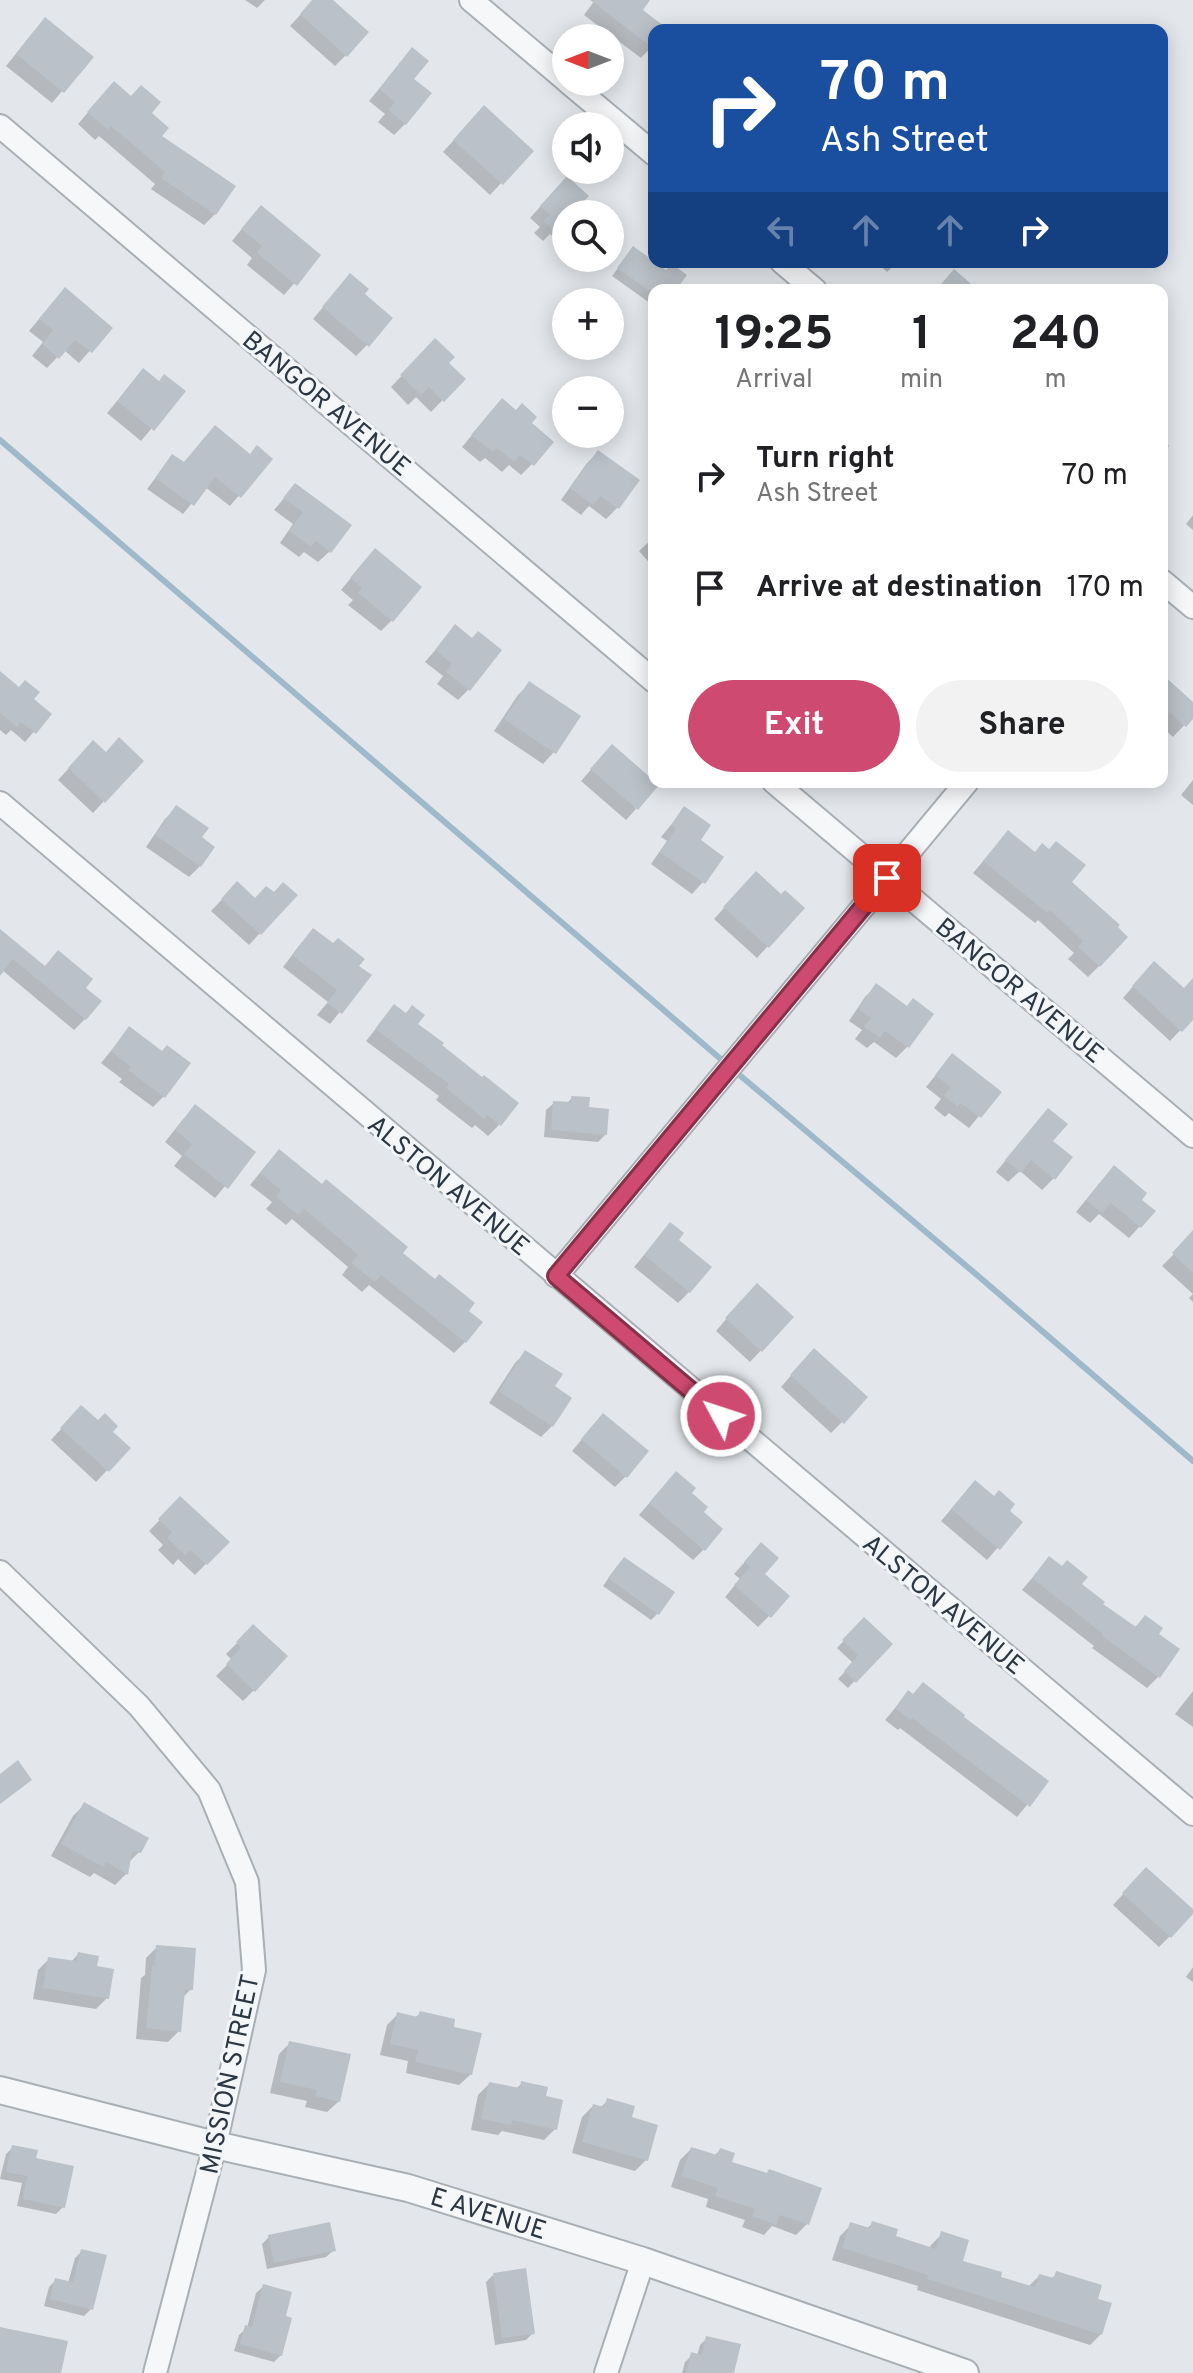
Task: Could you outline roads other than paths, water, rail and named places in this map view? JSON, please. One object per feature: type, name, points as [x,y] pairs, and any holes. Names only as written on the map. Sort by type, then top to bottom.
[{"type":"street","points":[[471,0],[552,68]]},
{"type":"street","points":[[585,96],[648,149]]},
{"type":"street","name":"BANGOR AVENUE","points":[[0,126],[648,676]]},
{"type":"street","points":[[789,268],[808,284]]},
{"type":"street","points":[[1168,586],[1193,607]]},
{"type":"street","name":"BANGOR AVENUE","points":[[781,788],[1193,1136]]},
{"type":"street","points":[[556,1276],[962,788]]},
{"type":"street","name":"ALSTON AVENUE","points":[[0,803],[1193,1814]]},
{"type":"street","name":"MISSION STREET","points":[[0,1572],[139,1706],[209,1790],[247,1882],[254,1970],[215,2145],[155,2373]]},
{"type":"street","name":"E AVENUE","points":[[0,2090],[215,2145],[408,2188],[643,2261],[965,2373]]},
{"type":"street","points":[[606,2373],[643,2261]]},
{"type":"waterway","points":[[0,440],[1193,1461]]}]
